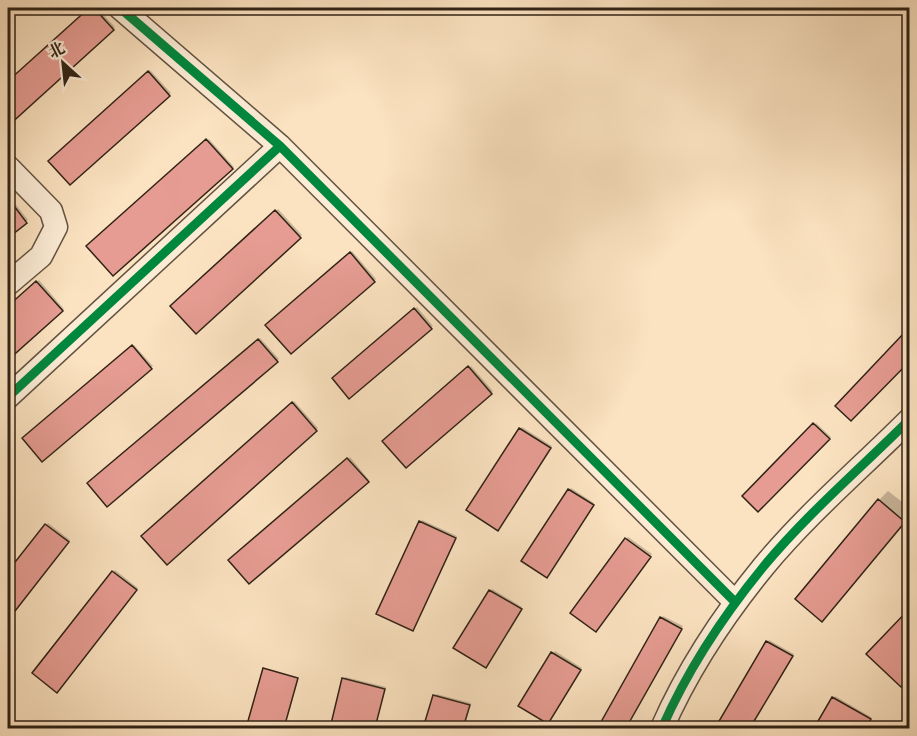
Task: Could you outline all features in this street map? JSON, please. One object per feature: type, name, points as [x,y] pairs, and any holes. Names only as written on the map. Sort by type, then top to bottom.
[{"type":"street","points":[[120,8],[280,146],[735,602]]},
{"type":"street","points":[[8,397],[280,146]]},
{"type":"street","points":[[8,167],[51,211],[56,227],[41,256],[8,284]]},
{"type":"street","points":[[662,729],[688,674],[735,602],[804,523],[909,419]]},
{"type":"building","points":[[89,8],[94,8],[114,30],[8,126],[8,81]]},
{"type":"building","points":[[148,71],[170,96],[70,185],[48,161]]},
{"type":"building","points":[[206,139],[233,169],[113,276],[86,246]]},
{"type":"building","points":[[11,202],[27,223],[8,238],[8,205]]},
{"type":"building","points":[[275,210],[301,238],[196,334],[170,306]]},
{"type":"building","points":[[350,252],[375,282],[291,354],[265,325]]},
{"type":"building","points":[[36,281],[63,311],[8,360],[8,306]]},
{"type":"building","points":[[414,308],[432,329],[349,399],[332,378]]},
{"type":"building","points":[[904,333],[910,338],[910,361],[851,421],[835,406]]},
{"type":"building","points":[[258,339],[278,362],[107,507],[87,483]]},
{"type":"building","points":[[132,345],[152,369],[42,462],[22,438]]},
{"type":"building","points":[[468,366],[492,394],[406,468],[382,441]]},
{"type":"building","points":[[292,402],[317,431],[167,565],[141,536]]},
{"type":"building","points":[[813,423],[830,439],[758,512],[742,496]]},
{"type":"building","points":[[519,428],[551,448],[498,531],[466,510]]},
{"type":"building","points":[[347,458],[369,482],[249,584],[228,560]]},
{"type":"building","points":[[568,489],[594,505],[547,578],[521,561]]},
{"type":"building","points":[[878,499],[905,522],[822,622],[795,599]]},
{"type":"building","points":[[419,521],[456,538],[413,631],[376,614]]},
{"type":"building","points":[[45,524],[69,542],[8,620],[8,571]]},
{"type":"building","points":[[625,538],[651,557],[596,632],[570,613]]},
{"type":"building","points":[[112,571],[137,590],[57,693],[32,673]]},
{"type":"building","points":[[489,590],[522,609],[486,668],[453,648]]},
{"type":"building","points":[[910,608],[910,678],[901,687],[866,654]]},
{"type":"building","points":[[660,617],[682,629],[626,728],[612,728],[601,722]]},
{"type":"building","points":[[766,641],[793,656],[750,728],[715,728]]},
{"type":"building","points":[[551,652],[581,670],[548,724],[518,706]]},
{"type":"building","points":[[263,668],[298,678],[284,728],[246,728]]},
{"type":"building","points":[[342,678],[385,689],[375,728],[330,728]]},
{"type":"building","points":[[433,695],[470,705],[463,728],[423,728]]},
{"type":"building","points":[[832,697],[871,719],[865,728],[814,728]]},
{"type":"cycle path","points":[[120,8],[280,146],[735,602]]},
{"type":"cycle path","points":[[8,397],[280,146]]},
{"type":"cycle path","points":[[662,728],[707,644],[734,604],[764,566],[817,509],[910,419]]}]
